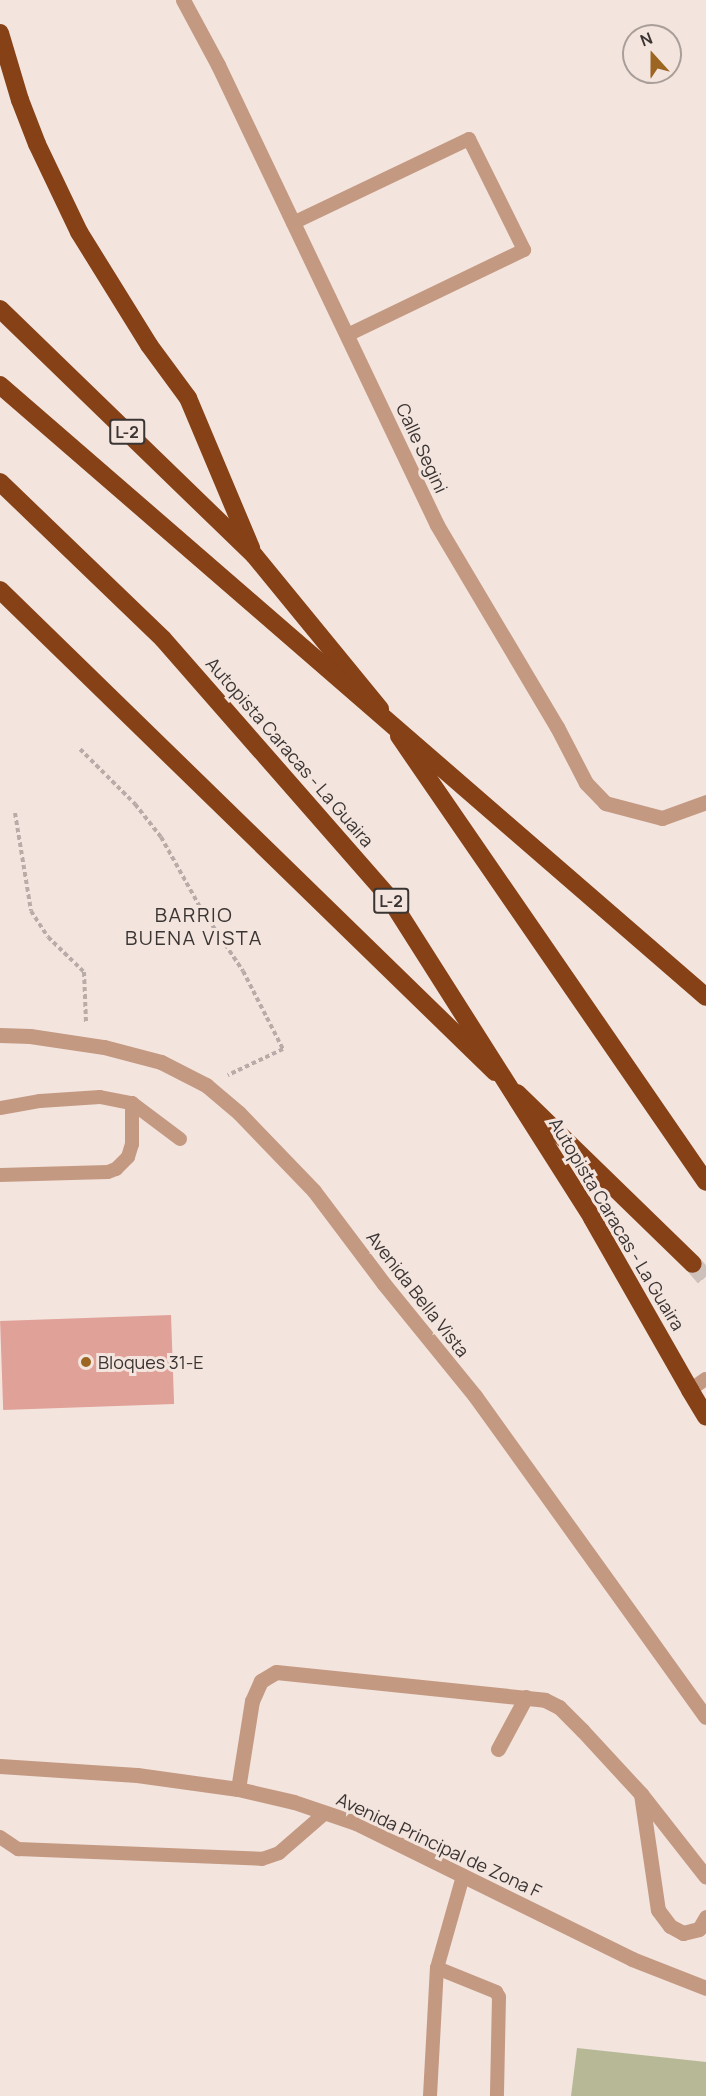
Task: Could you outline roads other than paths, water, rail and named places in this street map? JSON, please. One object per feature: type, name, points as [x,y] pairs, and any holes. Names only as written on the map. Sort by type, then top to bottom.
[{"type":"highway","points":[[0,33],[33,133],[79,232],[149,345],[188,398],[254,555]]},
{"type":"highway","name":"L-2","points":[[0,309],[254,555],[356,677],[413,754],[706,1182]]},
{"type":"highway","name":"L-2","points":[[0,384],[706,997]]},
{"type":"highway","name":"Autopista Caracas - La Guaira","points":[[0,482],[163,639],[388,896],[592,1218],[706,1418]]},
{"type":"highway","name":"Autopista Caracas - La Guaira","points":[[0,590],[693,1264]]},
{"type":"street","name":"Calle Segini","points":[[183,0],[218,65],[436,525],[557,727],[586,783],[605,803],[662,818],[706,802]]},
{"type":"street","name":"Avenida Bella Vista","points":[[0,1035],[30,1036],[86,1044],[161,1062],[206,1085],[239,1113],[314,1191],[384,1284],[475,1396],[706,1717]]},
{"type":"street","points":[[238,1790],[252,1701],[261,1681],[276,1672],[545,1700],[559,1707],[641,1794],[706,1877]]},
{"type":"street","points":[[498,1749],[526,1697]]},
{"type":"street","name":"Avenida Principal de Zona F","points":[[0,1766],[137,1775],[238,1790],[294,1802],[356,1824],[632,1959],[706,1988]]},
{"type":"street","points":[[641,1794],[658,1910],[670,1926],[683,1933],[699,1929],[706,1917]]},
{"type":"lane","points":[[293,223],[469,139],[524,250],[347,335]]},
{"type":"lane","points":[[0,1108],[40,1101],[100,1097],[132,1103],[180,1139]]},
{"type":"lane","points":[[0,1175],[108,1172],[116,1168],[128,1157],[132,1144],[132,1103]]},
{"type":"lane","points":[[690,1390],[706,1378]]},
{"type":"lane","points":[[0,1837],[18,1849],[262,1859],[279,1853],[325,1813]]},
{"type":"lane","points":[[430,2096],[437,1968],[463,1876]]},
{"type":"lane","points":[[437,1968],[496,1992],[499,1996],[497,2096]]},
{"type":"tunnel","points":[[693,1264],[706,1279]]},
{"type":"place","name":"Bloques 31-E","points":[[86,1362]]},
{"type":"district","name":"BARRIO BUENA VISTA","points":[[194,926]]}]
